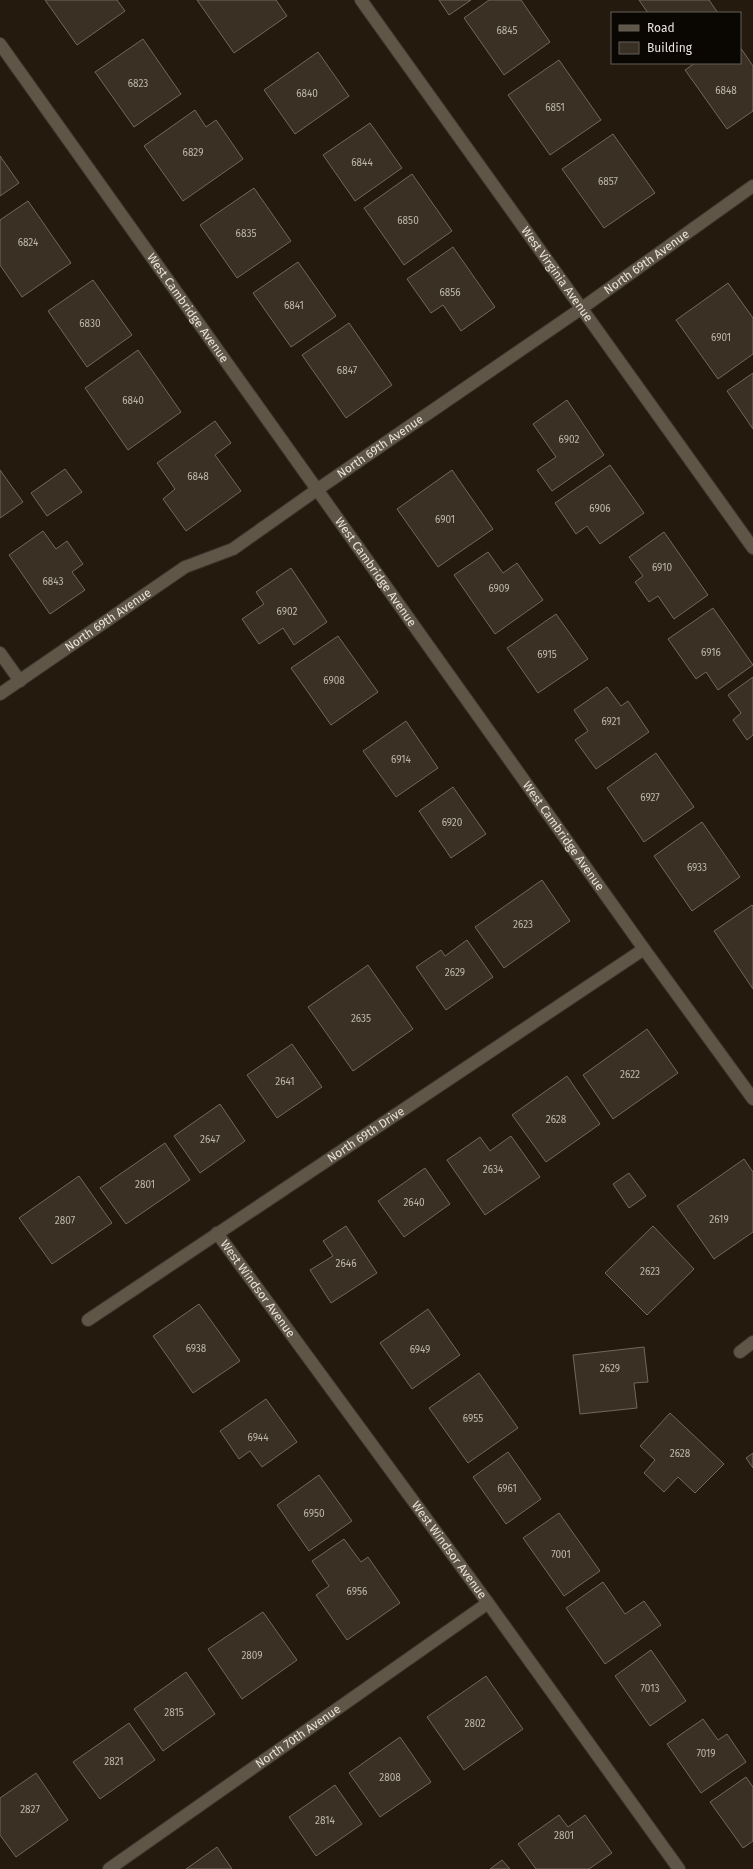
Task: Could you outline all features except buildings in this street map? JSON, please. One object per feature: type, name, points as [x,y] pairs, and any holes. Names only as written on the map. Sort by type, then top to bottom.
[{"type":"street","name":"West Virginia Avenue","points":[[360,0],[753,548]]},
{"type":"street","name":"West Cambridge Avenue","points":[[0,44],[644,949],[753,1098]]},
{"type":"street","name":"North 69th Avenue","points":[[0,694],[185,567],[233,549],[582,308],[753,186]]},
{"type":"street","points":[[0,653],[20,680]]},
{"type":"street","name":"North 69th Drive","points":[[88,1320],[644,949]]},
{"type":"street","name":"West Windsor Avenue","points":[[217,1233],[488,1603],[679,1869]]},
{"type":"street","points":[[740,1352],[753,1342]]},
{"type":"street","name":"North 70th Avenue","points":[[109,1869],[488,1603]]}]
